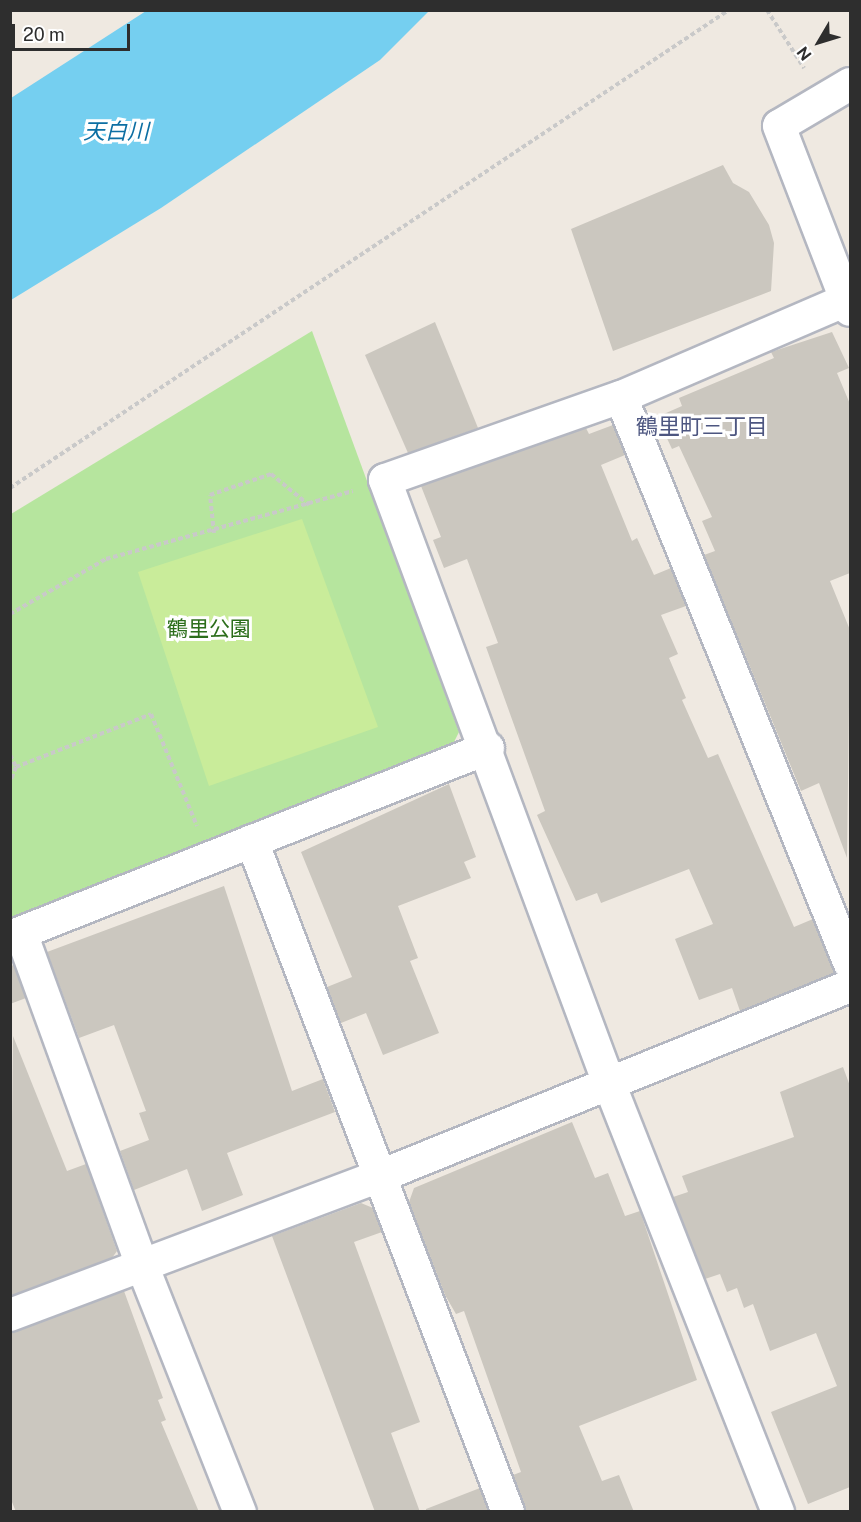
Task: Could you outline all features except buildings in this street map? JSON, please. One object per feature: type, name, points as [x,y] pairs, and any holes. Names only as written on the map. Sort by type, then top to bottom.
[{"type":"street","points":[[778,1512],[609,1081],[488,748],[385,480],[621,397],[848,305],[779,126],[850,84]]},
{"type":"street","points":[[621,397],[850,964]]},
{"type":"street","points":[[240,1512],[142,1265],[16,935],[488,748]]},
{"type":"street","points":[[252,841],[378,1177],[508,1512]]},
{"type":"street","points":[[10,1315],[378,1177],[609,1081],[850,986]]},
{"type":"path","points":[[10,488],[729,10]]},
{"type":"path","points":[[767,10],[810,77]]},
{"type":"path","points":[[213,533],[210,495],[272,474],[309,505]]},
{"type":"path","points":[[10,614],[106,559],[213,533],[385,480]]},
{"type":"path","points":[[10,782],[16,767],[151,714],[210,858]]},
{"type":"path","points":[[10,755],[16,767]]},
{"type":"green space","name":"鶴里公園","points":[[312,331],[459,732],[450,750],[11,922],[11,514]]},
{"type":"green space","points":[[302,519],[378,727],[209,786],[138,572]]},
{"type":"water","name":"天白川","points":[[146,11],[429,11],[380,60],[161,208],[11,300],[11,98]]},
{"type":"district","name":"鶴里町三丁目","points":[[702,427]]}]
